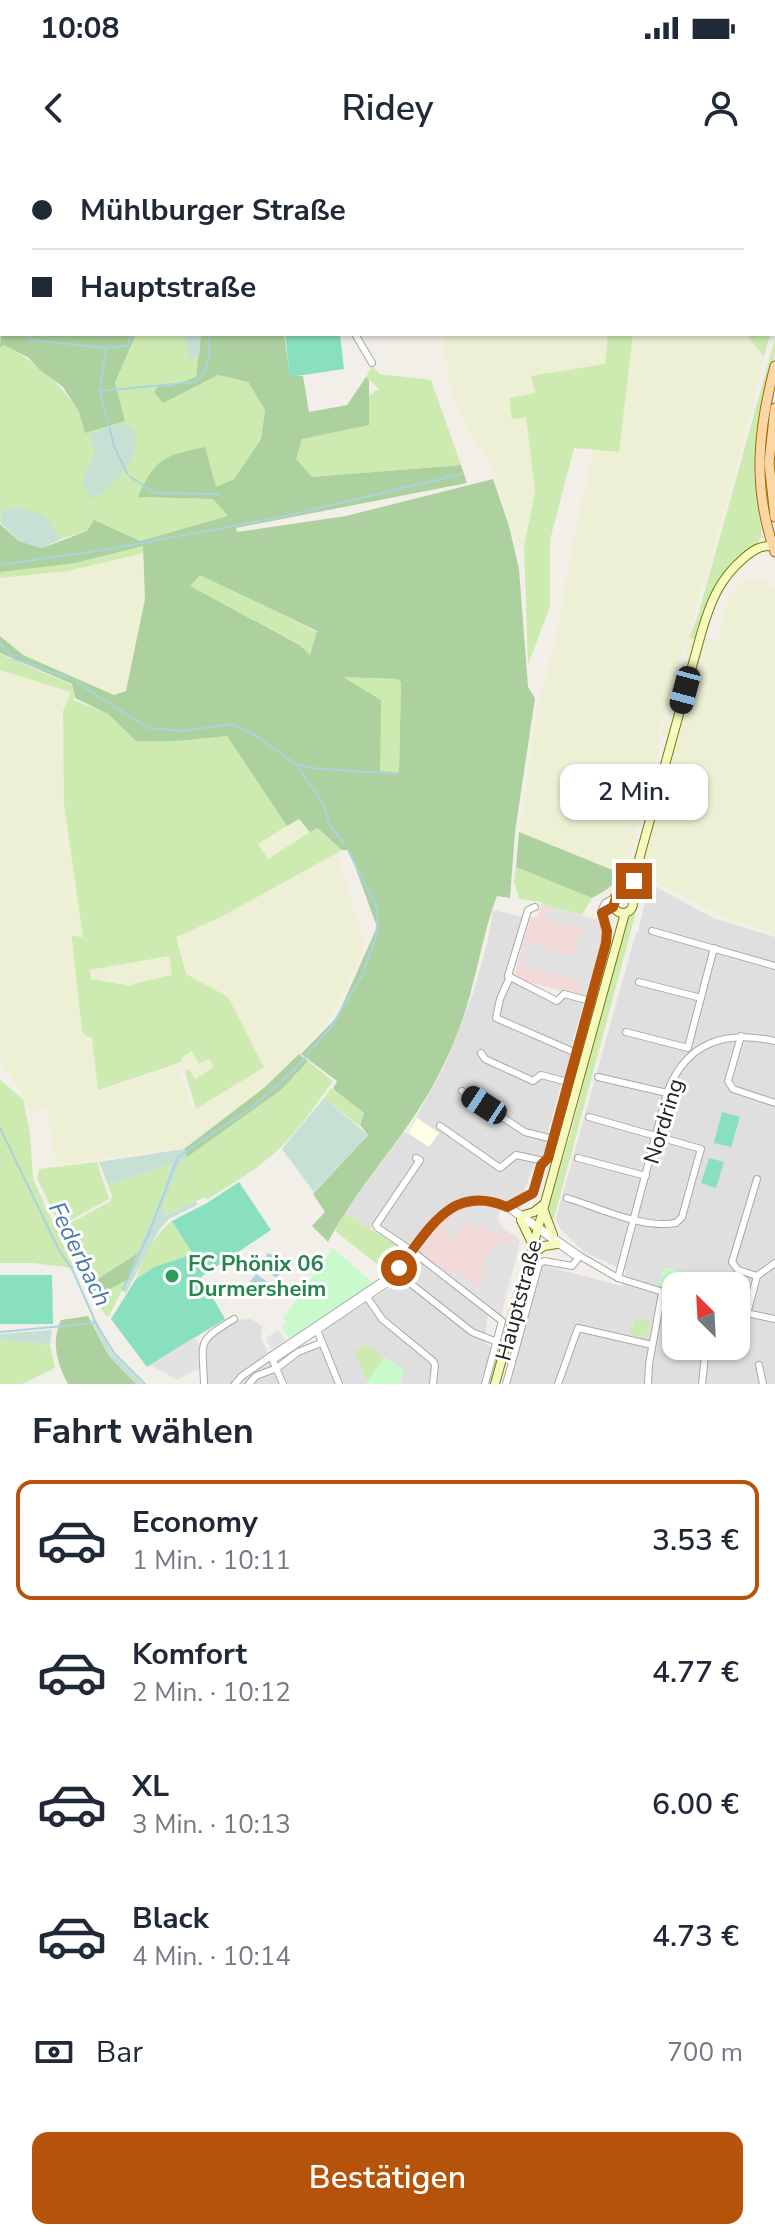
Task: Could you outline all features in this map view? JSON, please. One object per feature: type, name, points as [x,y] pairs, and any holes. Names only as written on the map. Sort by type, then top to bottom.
[{"type":"main road","points":[[774,548],[761,492],[759,454],[761,426],[775,366]]},
{"type":"main road","points":[[775,408],[769,463],[775,517]]},
{"type":"street","points":[[356,336],[372,363]]},
{"type":"street","points":[[767,527],[759,547],[774,548]]},
{"type":"street","name":"Hauptstraße","points":[[495,1384],[618,938],[620,903],[635,873],[709,607],[720,584],[759,547]]},
{"type":"street","name":"Hauptstraße","points":[[744,558],[774,548]]},
{"type":"street","points":[[507,1207],[533,1193],[544,1161],[548,1158],[608,936],[603,906],[620,903]]},
{"type":"street","points":[[535,907],[528,910],[496,1018],[576,1053]]},
{"type":"street","points":[[652,931],[775,966]]},
{"type":"street","points":[[626,1032],[689,1051],[714,948]]},
{"type":"street","points":[[510,977],[557,1001],[564,994],[590,1001]]},
{"type":"street","points":[[639,982],[701,998]]},
{"type":"street","points":[[741,1036],[728,1081],[733,1089],[775,1103]]},
{"type":"street","name":"Nordring","points":[[618,1278],[667,1093],[689,1051],[741,1036],[775,1039]]},
{"type":"street","points":[[481,1053],[485,1059],[533,1081],[541,1075],[568,1082]]},
{"type":"street","points":[[598,1077],[667,1093]]},
{"type":"street","points":[[462,1091],[525,1132],[553,1139]]},
{"type":"street","points":[[567,1198],[635,1219],[667,1225],[676,1223],[682,1217],[701,1149],[589,1117]]},
{"type":"street","points":[[440,1126],[500,1168],[516,1155],[544,1161]]},
{"type":"street","points":[[416,1158],[420,1160],[376,1225],[502,1321],[485,1384]]},
{"type":"street","points":[[578,1158],[646,1176]]},
{"type":"street","points":[[757,1179],[732,1262],[738,1270],[757,1276]]},
{"type":"street","points":[[235,1384],[271,1356],[395,1278],[396,1272],[444,1211],[483,1200],[507,1207],[574,1255],[618,1278],[662,1293],[648,1384]]},
{"type":"street","points":[[522,1218],[544,1207],[555,1240]]},
{"type":"street","points":[[522,1218],[532,1251],[555,1240]]},
{"type":"street","points":[[506,1384],[539,1264],[544,1261],[572,1266],[580,1256]]},
{"type":"street","points":[[750,1303],[757,1276],[775,1263]]},
{"type":"street","points":[[396,1272],[472,1332],[497,1342]]},
{"type":"street","points":[[366,1296],[382,1319],[433,1361],[433,1384]]},
{"type":"street","points":[[750,1315],[775,1319]]},
{"type":"street","points":[[204,1384],[203,1344],[207,1335],[234,1319]]},
{"type":"street","points":[[558,1384],[578,1328],[652,1345]]},
{"type":"street","points":[[317,1329],[339,1384]]},
{"type":"street","points":[[249,1384],[256,1376],[277,1368],[298,1352],[321,1343]]},
{"type":"street","points":[[271,1356],[283,1384]]},
{"type":"street","points":[[702,1384],[705,1360]]},
{"type":"street","points":[[759,1365],[763,1384]]},
{"type":"shaded area","points":[[184,336],[201,336],[199,356],[191,359]]},
{"type":"shaded area","points":[[441,336],[608,336],[605,364],[531,377],[536,393],[526,416],[535,492],[524,547],[517,548],[492,467],[466,426],[451,389]]},
{"type":"shaded area","points":[[633,336],[748,336],[764,357],[734,479],[658,735],[659,752],[627,869],[620,872],[519,832],[536,714],[557,634],[593,451],[619,452]]},
{"type":"shaded area","points":[[125,423],[133,432],[135,452],[116,481],[91,499],[82,481],[95,454],[89,434]]},
{"type":"shaded area","points":[[21,508],[44,516],[61,539],[42,548],[19,541],[0,522],[3,510]]},
{"type":"shaded area","points":[[144,553],[145,599],[126,691],[114,695],[23,655],[0,636],[0,578],[67,571],[69,590],[68,570]]},
{"type":"shaded area","points":[[758,578],[775,588],[775,934],[726,918],[640,874],[703,637],[718,642],[722,615],[730,594],[743,580]]},
{"type":"shaded area","points":[[689,637],[694,638],[667,737],[662,736]]},
{"type":"shaded area","points":[[0,670],[71,692],[63,711],[64,804],[83,938],[73,936],[72,940],[82,1031],[92,1038],[99,1092],[178,1066],[193,1110],[264,1067],[228,997],[185,974],[175,937],[221,917],[337,852],[364,942],[362,954],[336,1009],[312,1041],[265,1087],[184,1148],[56,1165],[47,1108],[30,1113],[18,1086],[0,1063]]},
{"type":"shaded area","points":[[299,819],[310,832],[268,860],[258,844]]},
{"type":"shaded area","points":[[649,883],[713,918],[775,937],[775,1384],[510,1384],[542,1265],[622,1286],[626,1271],[584,1252],[559,1227],[556,1218]]},
{"type":"shaded area","points":[[541,904],[597,920],[601,925],[603,938],[587,998],[516,979],[514,975],[530,918],[538,916]]},
{"type":"shaded area","points":[[548,907],[594,919],[594,923],[599,924],[597,932],[603,938],[595,969],[590,968],[589,972],[594,973],[588,995],[577,989],[579,981],[518,964],[521,956],[530,958],[530,954],[522,951],[528,942],[573,957],[579,935],[585,929],[545,919]]},
{"type":"shaded area","points":[[493,910],[522,917],[506,978],[557,1002],[564,995],[584,1001],[569,1054],[571,1058],[546,1138],[549,1141],[545,1156],[536,1158],[524,1192],[507,1201],[481,1195],[455,1201],[435,1214],[408,1245],[381,1228],[380,1223],[375,1221],[370,1229],[345,1212],[404,1132],[407,1134],[443,1069],[473,994]]},
{"type":"shaded area","points":[[170,956],[173,975],[133,984],[133,987],[91,979],[90,970]]},
{"type":"shaded area","points":[[192,1050],[209,1059],[215,1067],[195,1079],[189,1069],[185,1072],[180,1058]]},
{"type":"shaded area","points":[[324,1098],[368,1135],[314,1192],[282,1149]]},
{"type":"shaded area","points":[[417,1118],[439,1133],[429,1147],[408,1133]]},
{"type":"shaded area","points":[[184,1149],[187,1157],[181,1160],[162,1207],[166,1215],[196,1201],[197,1205],[169,1219],[159,1230],[126,1293],[122,1291],[164,1189],[171,1164],[108,1185],[99,1162]]},
{"type":"shaded area","points":[[477,1205],[500,1210],[498,1219],[501,1226],[520,1240],[501,1317],[418,1252],[446,1217],[459,1209]]},
{"type":"shaded area","points":[[487,1206],[498,1215],[497,1221],[507,1231],[502,1237],[496,1232],[493,1235],[482,1226],[478,1231],[466,1222],[452,1238],[443,1230],[449,1221],[447,1217],[453,1213],[465,1208]]},
{"type":"shaded area","points":[[513,1234],[519,1239],[517,1247],[512,1248],[518,1253],[501,1311],[493,1310],[452,1278],[451,1273],[454,1270],[477,1287],[489,1273],[480,1266],[498,1243],[502,1246],[506,1244]]},
{"type":"shaded area","points":[[415,1258],[488,1315],[485,1343],[492,1348],[482,1384],[207,1384],[209,1337],[238,1320],[251,1319],[262,1326],[261,1337],[276,1374],[299,1356],[327,1345],[324,1330],[399,1282],[405,1283],[408,1278],[404,1270]]},
{"type":"shaded area","points":[[93,1319],[112,1353],[143,1384],[136,1384],[109,1356]]},
{"type":"shaded area","points":[[52,1330],[50,1345],[0,1340],[0,1334]]},
{"type":"shaded area","points":[[278,1330],[288,1343],[273,1352],[266,1338]]},
{"type":"shaded area","points":[[195,1337],[202,1367],[177,1380],[150,1365]]},
{"type":"green space","points":[[1,336],[135,336],[115,383],[125,421],[85,433],[79,412],[63,387],[29,358],[4,345],[0,348]]},
{"type":"green space","points":[[135,336],[184,336],[191,358],[199,356],[196,377],[171,386],[158,386],[154,392],[218,375],[248,382],[265,410],[261,439],[234,479],[216,488],[204,447],[139,497],[213,499],[229,516],[140,541],[94,521],[87,531],[61,539],[44,516],[3,510],[0,522],[0,348],[4,345],[36,365],[64,391],[79,412],[115,383]]},
{"type":"green space","points":[[201,336],[284,336],[290,376],[303,376],[309,412],[347,405],[366,377],[369,380],[369,425],[302,439],[296,459],[312,477],[461,465],[467,483],[236,528],[237,532],[346,516],[493,479],[519,569],[528,687],[535,698],[515,832],[510,898],[497,896],[469,1000],[431,1089],[328,1242],[312,1226],[325,1212],[313,1194],[368,1135],[360,1125],[364,1113],[333,1089],[337,1081],[301,1054],[337,1017],[377,927],[349,850],[342,850],[317,828],[310,832],[299,819],[287,826],[227,736],[136,741],[108,714],[75,698],[72,684],[0,653],[0,636],[23,655],[114,695],[126,691],[145,599],[143,546],[75,563],[0,572],[0,524],[19,541],[42,548],[87,531],[94,520],[140,541],[228,516],[213,499],[138,497],[150,474],[163,460],[205,447],[216,487],[234,479],[261,439],[265,410],[248,382],[218,375],[163,403],[154,392],[159,385],[171,386],[196,377]],"holes":[[[200,575],[317,631],[310,655],[300,645],[190,586]],[[343,677],[397,679],[401,682],[399,773],[380,771],[381,700]]]},
{"type":"green space","points":[[285,336],[340,336],[344,369],[290,377]]},
{"type":"green space","points":[[608,336],[633,336],[619,452],[574,448],[550,540],[550,606],[528,665],[524,547],[535,492],[526,417],[512,419],[509,398],[535,393],[531,376],[605,364]]},
{"type":"green space","points":[[748,336],[769,336],[764,357]]},
{"type":"green space","points":[[775,339],[754,474],[762,535],[757,544],[719,579],[707,602],[696,639],[689,637],[697,619]]},
{"type":"green space","points":[[372,366],[379,374],[431,380],[461,465],[312,477],[295,459],[302,438],[369,404],[369,395],[379,389],[366,377]]},
{"type":"green space","points":[[143,546],[144,553],[67,571],[0,578],[0,572],[4,570],[75,563]]},
{"type":"green space","points":[[200,574],[317,632],[310,656],[300,644],[189,586]]},
{"type":"green space","points":[[0,654],[72,685],[74,700],[108,714],[136,741],[227,736],[287,826],[258,844],[268,859],[316,828],[342,850],[221,917],[176,937],[186,974],[228,997],[264,1067],[196,1109],[185,1072],[189,1069],[195,1079],[214,1067],[209,1059],[199,1064],[192,1051],[181,1058],[182,1062],[98,1090],[92,1038],[82,1031],[72,940],[72,936],[83,937],[64,804],[63,711],[71,692],[0,670]],"holes":[[[169,956],[172,975],[132,986],[91,979],[90,970]]]},
{"type":"green space","points":[[343,677],[397,679],[401,682],[399,773],[380,772]]},
{"type":"green space","points":[[519,832],[620,873],[609,888],[592,898],[516,867]]},
{"type":"green space","points":[[516,867],[592,898],[582,915],[541,902],[519,899],[514,881]]},
{"type":"green space","points":[[636,880],[644,882],[554,1218],[550,1222],[547,1210],[569,1139],[627,915],[633,905],[631,894]]},
{"type":"green space","points":[[299,1054],[308,1061],[281,1090],[187,1157],[184,1149],[265,1087]]},
{"type":"green space","points":[[308,1061],[333,1081],[287,1141],[254,1170],[208,1199],[205,1197],[165,1215],[162,1206],[181,1159],[281,1090]]},
{"type":"green space","points":[[0,1080],[23,1099],[30,1133],[33,1179],[74,1268],[0,1263]]},
{"type":"green space","points":[[331,1088],[364,1113],[359,1126],[324,1098]]},
{"type":"green space","points":[[722,1112],[740,1117],[731,1147],[714,1143]]},
{"type":"green space","points":[[709,1158],[724,1162],[716,1188],[701,1183]]},
{"type":"green space","points":[[97,1162],[109,1199],[60,1226],[37,1178],[39,1169]]},
{"type":"green space","points":[[171,1163],[138,1253],[88,1285],[61,1228],[111,1201],[108,1185]]},
{"type":"green space","name":"FC Phönix 06 Durmersheim","points":[[239,1182],[271,1230],[201,1277],[225,1319],[147,1367],[111,1319],[136,1279],[154,1267],[193,1254],[172,1221]]},
{"type":"green space","points":[[345,1213],[404,1250],[397,1263],[390,1263],[383,1269],[335,1231]]},
{"type":"green space","points":[[172,1221],[194,1254],[154,1267],[136,1279],[150,1247]]},
{"type":"green space","points":[[333,1248],[374,1284],[290,1340],[282,1327],[287,1323],[283,1319]]},
{"type":"green space","points":[[138,1253],[127,1280],[94,1297],[88,1285]]},
{"type":"green space","points":[[666,1267],[685,1272],[662,1272]]},
{"type":"green space","points":[[0,1275],[52,1275],[53,1324],[0,1324]]},
{"type":"green space","points":[[127,1280],[109,1316],[106,1316],[94,1297]]},
{"type":"green space","points":[[516,1282],[516,1294],[492,1384],[488,1384]]},
{"type":"green space","points":[[88,1316],[109,1356],[136,1384],[68,1384],[57,1352],[58,1328],[61,1320]]},
{"type":"green space","points":[[635,1318],[650,1321],[645,1339],[631,1335]]},
{"type":"green space","points":[[0,1340],[50,1345],[55,1368],[22,1384],[0,1384]]},
{"type":"green space","points":[[366,1345],[385,1357],[367,1381],[354,1350]]},
{"type":"green space","points":[[385,1357],[404,1370],[400,1384],[368,1384],[367,1381]]},
{"type":"water","points":[[268,1253],[282,1260],[279,1263],[284,1271],[277,1269],[279,1275],[276,1278],[262,1270],[264,1263],[269,1265],[265,1258]]},
{"type":"water","points":[[256,1274],[272,1285],[262,1297],[256,1293],[258,1288],[249,1283]]},
{"type":"waterway","points":[[29,336],[31,340],[106,348],[128,346],[130,336]]},
{"type":"waterway","points":[[100,391],[196,382],[208,360],[209,336]]},
{"type":"waterway","points":[[106,348],[100,391],[114,446],[127,473]]},
{"type":"waterway","points":[[0,565],[109,549],[281,517],[462,474]]},
{"type":"waterway","points":[[129,476],[155,493],[219,494]]},
{"type":"waterway","points":[[0,644],[14,659],[69,678]]},
{"type":"waterway","points":[[76,682],[148,728],[185,731],[231,724],[255,735],[296,764],[311,768],[396,774]]},
{"type":"waterway","points":[[297,766],[323,803],[330,826],[344,843]]},
{"type":"waterway","points":[[123,1289],[149,1233],[178,1157],[255,1105],[294,1070],[331,1027],[362,976],[376,937],[378,910],[348,850]]},
{"type":"waterway","name":"Federbach","points":[[0,1128],[96,1323],[114,1353],[145,1384]]},
{"type":"waterway","points":[[240,1271],[245,1270],[245,1263]]},
{"type":"waterway","points":[[236,1273],[241,1269],[237,1266]]},
{"type":"waterway","points":[[0,1332],[95,1323]]},
{"type":"place","name":"FC Phönix 06 Durmersheim","points":[[172,1276]]},
{"type":"route","points":[[399,1268],[444,1211],[483,1200],[507,1207],[533,1193],[541,1165],[548,1158],[606,943],[607,931],[602,913],[613,907],[617,895],[629,896],[634,881]]}]
